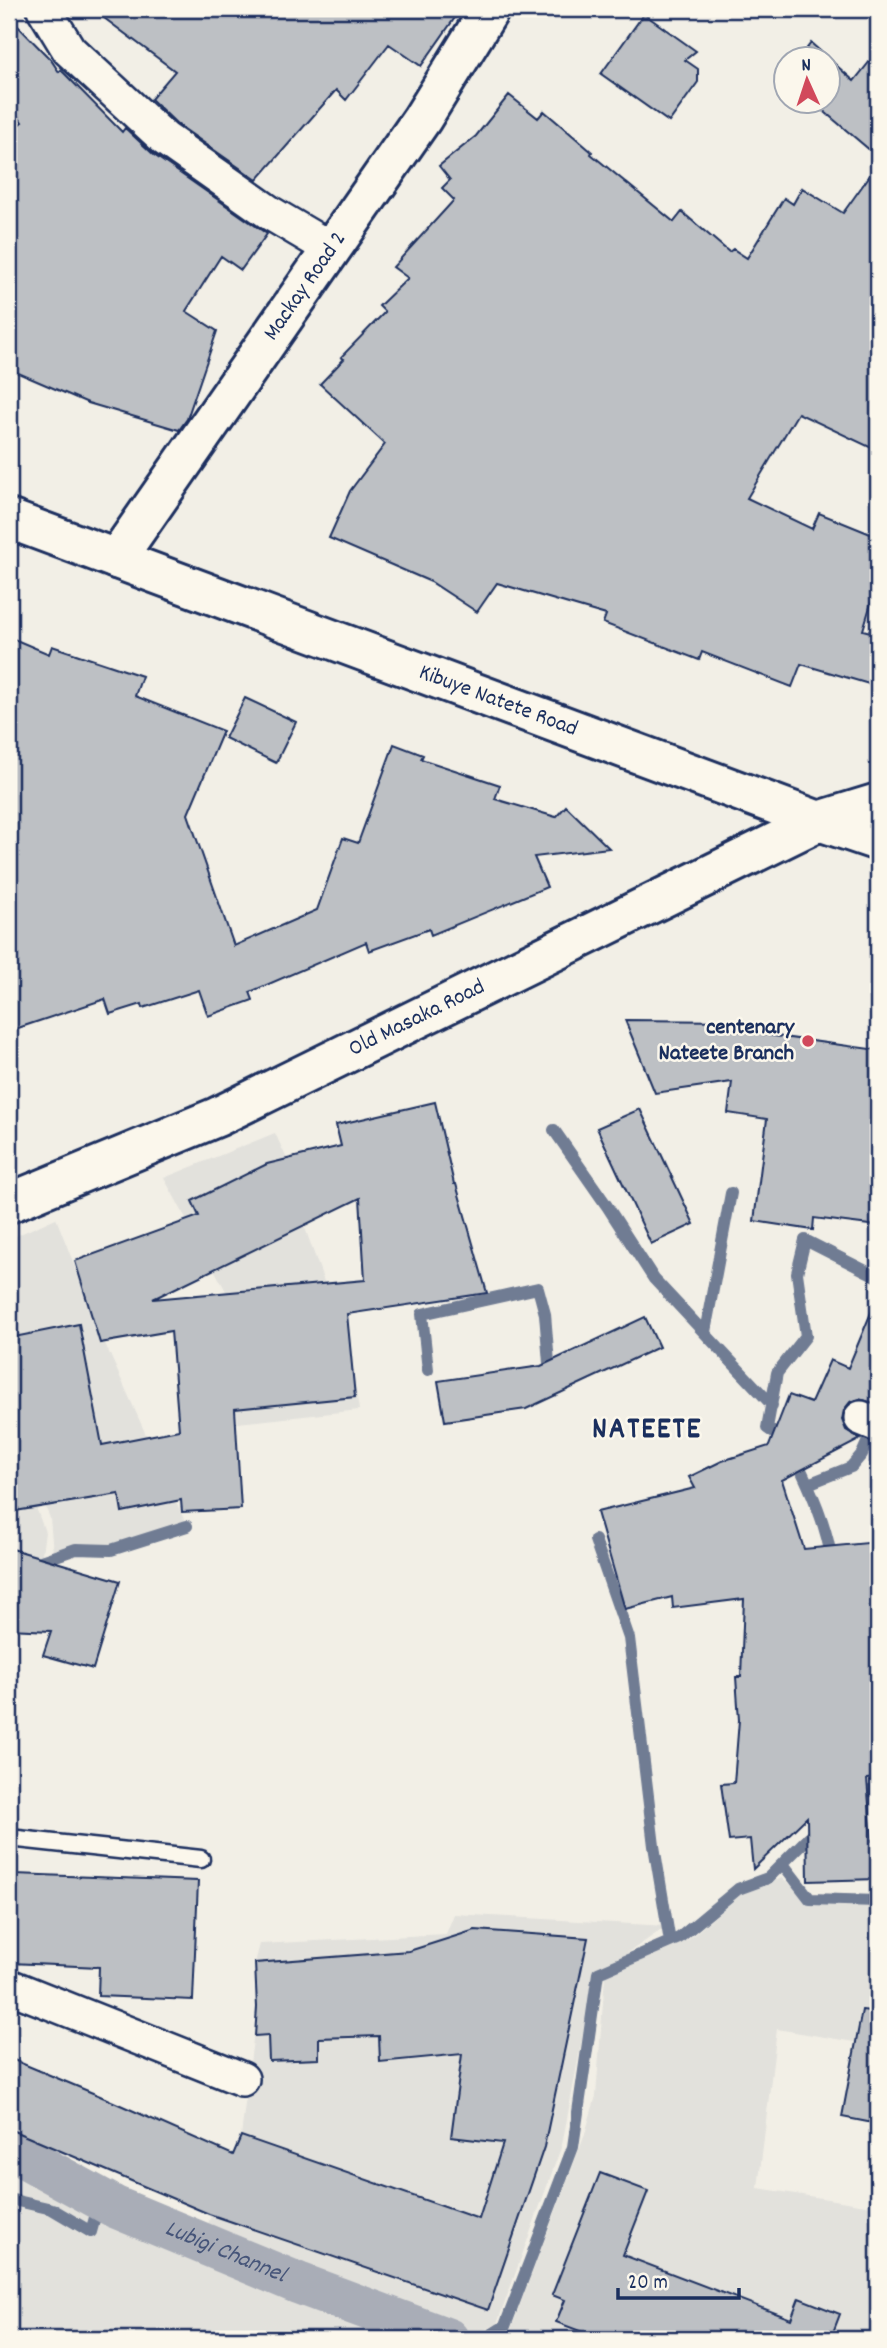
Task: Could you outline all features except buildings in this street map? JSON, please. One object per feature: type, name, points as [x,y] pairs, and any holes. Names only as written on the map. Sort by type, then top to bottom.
[{"type":"main road","name":"Mackay Road 2","points":[[116,559],[422,119],[490,9]]},
{"type":"main road","name":"Kibuye Natete Road","points":[[9,519],[878,841]]},
{"type":"main road","name":"Old Masaka Road","points":[[9,1203],[217,1117],[819,821],[878,803]]},
{"type":"street","points":[[44,9],[69,50],[165,139],[270,213],[331,249]]},
{"type":"street","points":[[9,1986],[242,2079]]},
{"type":"lane","points":[[9,1838],[201,1859]]},
{"type":"shaded area","points":[[275,1133],[287,1159],[299,1211],[351,1358],[359,1410],[238,1423],[227,1293],[164,1178]]},
{"type":"shaded area","points":[[56,1218],[103,1339],[187,1526],[111,1550],[76,1549],[41,1561],[9,1568],[9,1434],[45,1532],[41,1560],[53,1553],[50,1518],[9,1422],[9,1239]]},
{"type":"shaded area","points":[[782,1878],[810,1899],[878,1901],[878,2046],[777,2029],[758,2188],[878,2207],[878,2339],[499,2339],[509,2334],[584,2137],[596,2096],[605,1976],[689,1939],[740,1895]]},
{"type":"shaded area","points":[[454,1914],[667,1926],[594,1976],[562,2145],[497,2324],[470,2337],[204,2234],[241,2136],[257,2007],[255,1963],[260,1944],[446,1934]]},
{"type":"shaded area","points":[[9,2168],[41,2181],[121,2224],[419,2339],[9,2339]]},
{"type":"waterway","points":[[554,1130],[654,1279],[772,1405]]},
{"type":"waterway","points":[[705,1332],[731,1193]]},
{"type":"waterway","points":[[787,1442],[767,1428],[777,1373],[806,1336],[797,1273],[805,1240],[878,1277]]},
{"type":"waterway","points":[[428,1370],[422,1314],[538,1288],[545,1314],[549,1363]]},
{"type":"waterway","points":[[808,1484],[851,1467],[862,1454],[871,1434],[878,1433]]},
{"type":"waterway","points":[[795,1457],[822,1522],[832,1562]]},
{"type":"waterway","points":[[9,1568],[76,1549],[111,1550],[187,1526]]},
{"type":"waterway","points":[[595,1540],[629,1638],[654,1846],[670,1942]]},
{"type":"waterway","points":[[854,1793],[878,1790]]},
{"type":"waterway","points":[[484,2339],[505,2326],[573,2147],[598,1973],[679,1938],[738,1889],[768,1878],[817,1829]]},
{"type":"waterway","points":[[783,1864],[810,1899],[878,1901]]},
{"type":"waterway","name":"Lubigi Channel","points":[[9,2149],[115,2207],[298,2283],[448,2339]]},
{"type":"waterway","points":[[9,2199],[52,2209],[91,2232],[100,2199]]},
{"type":"place","name":"centenary Nateete Branch","points":[[808,1041]]},
{"type":"district","name":"NATEETE","points":[[647,1431]]}]
